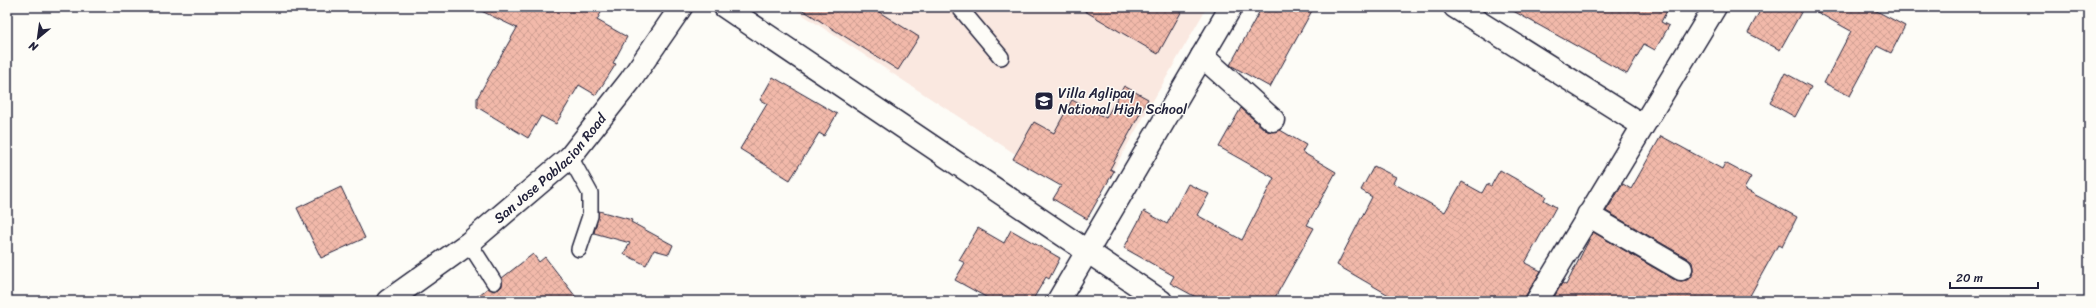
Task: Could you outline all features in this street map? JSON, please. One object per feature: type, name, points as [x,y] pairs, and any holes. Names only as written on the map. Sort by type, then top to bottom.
[{"type":"street","name":"San Jose Poblacion Road","points":[[388,301],[469,243],[570,157],[630,81],[681,7]]},
{"type":"street","points":[[724,7],[1086,249],[1161,301]]},
{"type":"street","points":[[1058,301],[1086,249],[1231,7]]},
{"type":"street","points":[[1455,7],[1642,125]]},
{"type":"street","points":[[1538,301],[1642,125],[1715,7]]},
{"type":"street","points":[[1202,56],[1273,120]]},
{"type":"street","points":[[1588,216],[1682,269]]},
{"type":"lane","points":[[959,7],[1001,57]]},
{"type":"lane","points":[[570,157],[590,193],[590,216],[579,249]]},
{"type":"lane","points":[[469,243],[494,282]]},
{"type":"shaded area","name":"Villa Aglipay National High School","points":[[791,7],[1207,7],[1098,196],[1084,199]]},
{"type":"building","points":[[473,7],[604,7],[597,20],[627,37],[613,63],[616,64],[596,95],[579,85],[556,124],[541,116],[528,138],[477,107],[477,98],[517,28]]},
{"type":"building","points":[[798,7],[871,7],[919,37],[898,70]]},
{"type":"building","points":[[1078,7],[1184,7],[1158,54]]},
{"type":"building","points":[[1262,7],[1314,7],[1270,87],[1230,65]]},
{"type":"building","points":[[1506,7],[1669,7],[1661,22],[1669,26],[1655,50],[1644,44],[1627,74]]},
{"type":"building","points":[[1762,7],[1804,7],[1780,50],[1748,33]]},
{"type":"building","points":[[1808,7],[1869,7],[1905,26],[1891,53],[1877,46],[1850,96],[1824,83],[1851,31]]},
{"type":"building","points":[[1785,73],[1811,87],[1795,117],[1770,103]]},
{"type":"building","points":[[773,77],[837,114],[824,136],[819,133],[790,180],[740,149],[767,104],[760,100]]},
{"type":"building","points":[[1124,86],[1148,99],[1110,169],[1114,171],[1087,219],[1053,199],[1061,186],[1013,159],[1034,122],[1054,133],[1072,100],[1106,118]]},
{"type":"building","points":[[1241,108],[1265,130],[1271,132],[1280,130],[1306,145],[1302,152],[1336,172],[1307,225],[1314,228],[1273,301],[1203,301],[1170,283],[1174,276],[1124,248],[1144,211],[1167,224],[1188,184],[1209,194],[1197,215],[1242,240],[1274,178],[1219,147]]},
{"type":"building","points":[[1661,136],[1722,169],[1725,163],[1751,177],[1744,189],[1797,217],[1782,247],[1778,245],[1747,301],[1552,301],[1562,283],[1566,285],[1593,232],[1675,280],[1687,280],[1692,276],[1692,262],[1687,258],[1606,211],[1623,184],[1631,189]]},
{"type":"building","points":[[1374,166],[1396,177],[1393,183],[1445,212],[1462,182],[1482,193],[1487,184],[1491,186],[1500,170],[1546,196],[1544,200],[1556,207],[1525,263],[1541,271],[1526,295],[1525,301],[1399,301],[1337,265],[1372,197],[1361,190]]},
{"type":"building","points":[[341,187],[365,238],[321,258],[297,208]]},
{"type":"building","points":[[599,211],[632,220],[631,222],[673,245],[669,254],[654,250],[646,265],[624,254],[630,243],[594,233]]},
{"type":"building","points":[[978,228],[1004,243],[1011,230],[1060,258],[1049,279],[1046,277],[1032,301],[993,301],[955,280],[965,263],[959,260]]},
{"type":"building","points":[[533,254],[539,262],[545,257],[579,301],[471,301],[488,288],[494,291],[499,289],[502,286],[502,278]]},
{"type":"place","name":"Villa Aglipay National High School","points":[[1044,101]]}]
